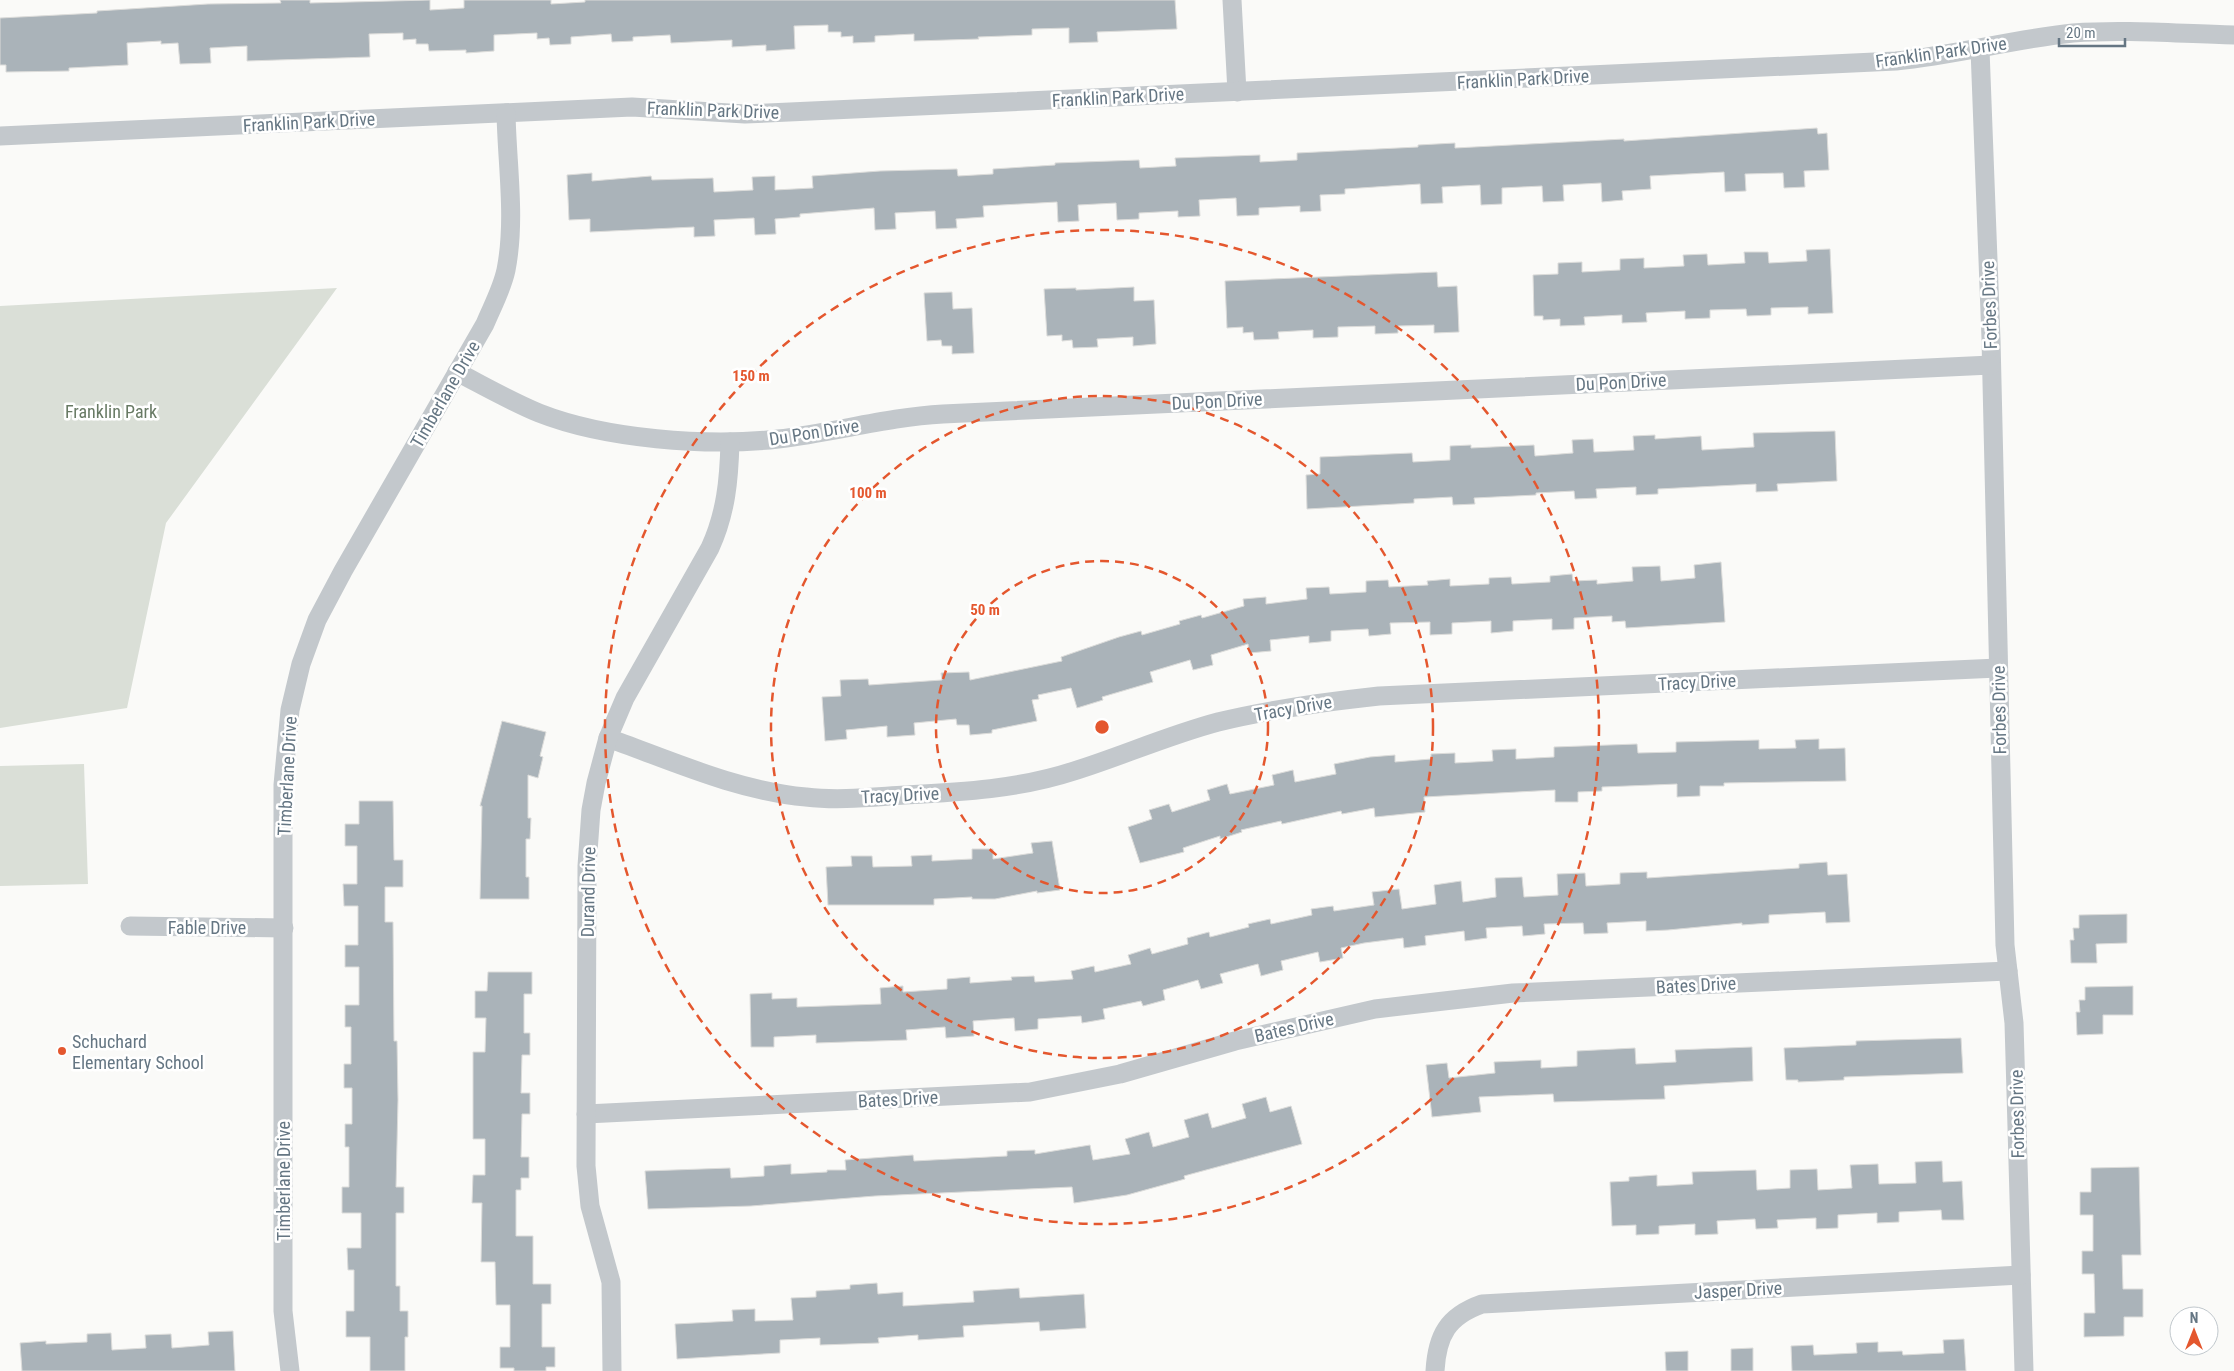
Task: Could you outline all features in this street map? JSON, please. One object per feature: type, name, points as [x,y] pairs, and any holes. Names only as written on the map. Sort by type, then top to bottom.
[{"type":"street","points":[[1232,0],[1237,92]]},
{"type":"street","name":"Franklin Park Drive","points":[[0,136],[632,107],[745,114],[1237,92],[1896,61],[2023,40],[2101,31],[2234,36]]},
{"type":"street","name":"Forbes Drive","points":[[1980,48],[1991,365],[2005,945],[2015,1048],[2024,1371]]},
{"type":"street","name":"Timberlane Drive","points":[[290,1371],[283,1310],[283,785],[290,710],[301,664],[317,620],[343,571],[485,324],[505,272],[510,242],[506,113]]},
{"type":"street","name":"Du Pon Drive","points":[[458,372],[532,410],[588,428],[637,436],[730,442],[779,439],[909,416],[934,414],[1991,365]]},
{"type":"street","name":"Durand Drive","points":[[612,1371],[611,1282],[590,1206],[586,1166],[588,831],[596,783],[608,738],[632,685],[710,548],[719,528],[726,506],[730,442]]},
{"type":"street","name":"Tracy Drive","points":[[608,738],[768,792],[807,798],[886,796],[986,790],[1025,784],[1074,772],[1216,723],[1269,711],[1331,701],[1379,696],[1998,668]]},
{"type":"street","name":"Fable Drive","points":[[130,926],[284,928]]},
{"type":"street","name":"Bates Drive","points":[[586,1114],[1030,1092],[1120,1074],[1235,1041],[1375,1010],[1513,993],[2008,971]]},
{"type":"street","name":"Jasper Drive","points":[[1435,1371],[1436,1353],[1441,1336],[1457,1316],[1468,1309],[1497,1302],[2021,1275]]},
{"type":"green space","name":"Franklin Park","points":[[337,288],[166,523],[127,708],[0,728],[0,306]]},
{"type":"green space","points":[[84,764],[88,884],[0,886],[0,766]]},
{"type":"building","points":[[280,0],[310,0],[310,3],[430,0],[430,10],[464,8],[464,0],[551,0],[551,4],[585,2],[585,0],[1175,0],[1177,29],[1097,32],[1098,42],[1069,43],[1069,28],[1032,29],[1032,35],[978,37],[979,39],[914,41],[914,34],[875,36],[875,42],[853,43],[853,36],[841,37],[841,32],[828,32],[828,25],[794,26],[795,49],[766,51],[766,45],[732,47],[732,40],[671,43],[670,35],[633,37],[633,41],[612,42],[611,34],[571,37],[571,44],[550,45],[549,38],[537,39],[537,33],[494,35],[494,51],[466,53],[466,50],[429,51],[428,44],[416,44],[416,39],[403,40],[403,33],[369,34],[370,57],[247,61],[247,46],[210,48],[211,63],[180,64],[178,43],[161,44],[161,41],[127,43],[128,65],[69,68],[69,71],[6,72],[6,65],[0,65],[0,18],[97,13],[97,11],[208,4],[281,3]]},
{"type":"building","points":[[1817,128],[1818,134],[1827,133],[1829,170],[1804,171],[1805,187],[1784,188],[1783,173],[1745,174],[1746,191],[1725,192],[1724,172],[1650,176],[1651,189],[1622,191],[1623,200],[1602,202],[1601,183],[1563,185],[1564,201],[1543,202],[1542,186],[1502,188],[1502,204],[1481,205],[1480,185],[1442,187],[1443,203],[1421,204],[1420,184],[1345,189],[1345,194],[1320,195],[1321,211],[1300,212],[1300,206],[1259,208],[1259,215],[1237,216],[1236,198],[1199,200],[1200,216],[1178,217],[1178,211],[1139,213],[1139,219],[1117,220],[1116,203],[1078,205],[1079,221],[1058,222],[1057,202],[983,206],[984,217],[956,219],[957,228],[936,229],[935,211],[895,213],[896,229],[875,230],[874,208],[800,214],[800,217],[775,219],[776,234],[755,235],[754,218],[714,220],[715,236],[694,237],[694,227],[590,232],[590,219],[569,220],[567,175],[592,173],[592,181],[651,176],[652,180],[713,178],[714,192],[753,190],[752,177],[775,176],[775,190],[813,188],[812,176],[880,171],[957,169],[958,176],[993,174],[993,169],[1055,165],[1055,163],[1139,160],[1140,168],[1176,166],[1175,158],[1260,155],[1260,162],[1297,160],[1297,153],[1418,147],[1418,145],[1455,143],[1455,148],[1624,139],[1624,141]]},
{"type":"building","points":[[1830,249],[1833,313],[1808,314],[1808,307],[1771,308],[1771,315],[1747,316],[1746,309],[1710,310],[1710,318],[1685,319],[1685,311],[1646,313],[1647,322],[1622,323],[1622,315],[1584,317],[1585,325],[1560,326],[1560,319],[1543,320],[1543,316],[1534,316],[1533,275],[1558,274],[1558,263],[1582,262],[1582,272],[1620,270],[1620,259],[1644,258],[1644,268],[1684,266],[1683,255],[1707,254],[1708,265],[1745,263],[1744,252],[1768,252],[1769,263],[1807,261],[1806,250]]},
{"type":"building","points":[[1437,272],[1438,287],[1457,286],[1459,332],[1434,333],[1434,325],[1398,326],[1398,333],[1375,334],[1375,326],[1338,327],[1338,337],[1313,338],[1313,330],[1278,332],[1279,339],[1254,340],[1253,332],[1243,333],[1243,327],[1227,328],[1225,281]]},
{"type":"building","points":[[1134,287],[1134,301],[1154,300],[1156,344],[1133,346],[1133,337],[1097,339],[1098,347],[1073,348],[1072,340],[1062,341],[1062,335],[1047,336],[1044,289],[1076,288],[1076,290]]},
{"type":"building","points":[[952,292],[953,309],[972,308],[974,353],[952,354],[952,346],[942,346],[941,340],[927,341],[924,293]]},
{"type":"building","points":[[1835,431],[1837,481],[1777,484],[1778,491],[1756,492],[1756,484],[1658,489],[1658,494],[1636,495],[1636,487],[1596,489],[1597,498],[1575,499],[1574,491],[1474,498],[1475,504],[1453,505],[1452,497],[1414,499],[1414,503],[1307,509],[1306,475],[1320,474],[1320,457],[1412,453],[1413,462],[1450,460],[1450,446],[1471,445],[1471,448],[1534,445],[1535,456],[1573,453],[1572,440],[1593,439],[1594,452],[1634,450],[1633,436],[1655,435],[1655,439],[1701,436],[1702,450],[1754,447],[1753,433]]},
{"type":"building","points":[[1721,562],[1725,622],[1626,628],[1625,621],[1612,622],[1612,616],[1574,618],[1574,629],[1552,630],[1552,619],[1513,621],[1513,631],[1491,633],[1491,621],[1452,623],[1452,634],[1430,635],[1430,622],[1390,623],[1391,634],[1369,636],[1368,629],[1331,631],[1331,641],[1309,643],[1309,636],[1270,640],[1271,651],[1249,653],[1248,644],[1211,655],[1213,665],[1193,670],[1190,660],[1150,672],[1153,682],[1102,697],[1103,700],[1077,708],[1071,688],[1038,695],[1039,699],[1032,700],[1037,721],[992,730],[992,733],[970,735],[969,725],[957,725],[956,719],[914,723],[915,735],[887,737],[887,726],[846,730],[847,739],[825,741],[822,697],[841,696],[840,680],[868,679],[869,685],[942,680],[941,673],[969,672],[970,680],[1062,661],[1061,657],[1119,637],[1141,631],[1142,635],[1180,624],[1179,621],[1201,615],[1202,618],[1244,606],[1243,599],[1266,597],[1266,604],[1307,599],[1306,588],[1329,587],[1330,594],[1366,592],[1366,581],[1388,580],[1389,587],[1428,585],[1427,581],[1450,579],[1450,586],[1489,584],[1489,578],[1511,577],[1512,584],[1550,582],[1550,576],[1572,574],[1573,581],[1597,580],[1597,584],[1633,581],[1632,567],[1660,566],[1661,581],[1695,578],[1694,565]]},
{"type":"building","points":[[502,721],[546,732],[540,756],[543,757],[538,778],[528,775],[528,818],[531,818],[530,839],[526,839],[526,877],[529,877],[529,899],[480,899],[482,806],[480,806]]},
{"type":"building","points":[[1819,739],[1819,749],[1845,748],[1846,781],[1724,783],[1724,786],[1700,786],[1700,796],[1677,797],[1677,784],[1602,787],[1602,791],[1578,792],[1578,802],[1555,802],[1555,790],[1424,797],[1425,812],[1375,817],[1374,808],[1342,814],[1341,811],[1282,824],[1281,821],[1241,830],[1242,832],[1220,839],[1220,836],[1183,848],[1184,852],[1140,863],[1128,827],[1152,819],[1149,810],[1169,804],[1172,812],[1210,800],[1207,790],[1227,784],[1230,794],[1274,785],[1272,775],[1293,770],[1295,782],[1336,774],[1334,764],[1370,757],[1395,755],[1395,762],[1431,759],[1431,754],[1455,753],[1455,763],[1493,761],[1492,750],[1516,749],[1516,759],[1554,757],[1554,747],[1637,744],[1638,753],[1676,752],[1676,742],[1759,740],[1759,749],[1796,748],[1795,740]]},
{"type":"building","points":[[359,801],[393,801],[394,860],[403,860],[403,887],[385,887],[385,922],[393,922],[394,1041],[397,1041],[398,1100],[396,1187],[404,1187],[404,1213],[396,1213],[396,1286],[400,1286],[400,1311],[408,1311],[408,1337],[405,1337],[405,1371],[370,1371],[370,1337],[346,1337],[346,1311],[354,1311],[354,1270],[348,1270],[347,1248],[361,1248],[361,1213],[342,1213],[342,1187],[349,1187],[349,1147],[345,1147],[345,1124],[352,1124],[352,1088],[344,1088],[344,1064],[351,1064],[351,1027],[345,1027],[345,1005],[359,1005],[359,967],[345,967],[345,945],[358,945],[358,906],[344,906],[343,884],[357,884],[357,846],[345,846],[345,824],[359,824]]},
{"type":"building","points":[[1052,841],[1060,890],[1037,893],[1037,891],[995,899],[972,899],[972,897],[934,899],[934,905],[828,905],[826,867],[852,866],[851,856],[872,856],[873,867],[912,866],[911,856],[932,855],[932,861],[972,859],[972,849],[993,849],[993,859],[1033,853],[1031,843]]},
{"type":"building","points":[[1827,862],[1828,875],[1847,874],[1850,922],[1826,923],[1825,912],[1769,915],[1769,923],[1742,925],[1742,923],[1668,930],[1646,931],[1646,921],[1607,923],[1608,933],[1584,934],[1583,923],[1544,924],[1545,934],[1523,936],[1522,926],[1486,928],[1487,938],[1465,941],[1464,931],[1425,936],[1426,945],[1404,948],[1403,938],[1364,943],[1341,948],[1343,958],[1320,962],[1318,952],[1281,961],[1283,970],[1261,976],[1258,964],[1220,974],[1223,983],[1201,989],[1198,980],[1163,990],[1165,1000],[1143,1006],[1141,1001],[1103,1009],[1105,1019],[1082,1023],[1081,1016],[1038,1019],[1038,1029],[1015,1031],[1014,1018],[973,1021],[974,1036],[946,1038],[945,1027],[906,1030],[907,1040],[816,1043],[816,1035],[774,1037],[774,1047],[751,1047],[750,994],[772,993],[772,999],[797,998],[797,1007],[881,1004],[880,988],[903,986],[903,992],[947,989],[947,979],[970,977],[970,983],[1012,980],[1011,977],[1034,976],[1035,982],[1073,979],[1071,971],[1094,966],[1095,972],[1131,964],[1128,955],[1150,948],[1152,954],[1188,944],[1187,938],[1209,932],[1210,937],[1249,927],[1248,924],[1270,919],[1271,924],[1312,915],[1311,909],[1333,906],[1334,911],[1374,905],[1372,892],[1399,889],[1402,909],[1436,904],[1434,885],[1461,881],[1463,902],[1496,897],[1495,878],[1522,877],[1524,897],[1558,895],[1557,874],[1585,873],[1586,886],[1620,884],[1620,873],[1647,872],[1647,878],[1799,868],[1799,864]]},
{"type":"building","points":[[2127,914],[2127,943],[2096,944],[2097,963],[2071,963],[2070,940],[2074,940],[2073,928],[2079,928],[2079,915]]},
{"type":"building","points":[[488,972],[532,972],[532,994],[524,994],[524,1033],[530,1033],[530,1055],[522,1055],[521,1093],[530,1093],[530,1114],[522,1114],[521,1157],[529,1157],[529,1178],[521,1178],[521,1190],[516,1190],[516,1236],[533,1236],[533,1284],[551,1284],[551,1304],[542,1304],[542,1347],[555,1347],[555,1367],[546,1367],[546,1371],[514,1371],[514,1368],[500,1368],[500,1347],[510,1347],[510,1305],[496,1305],[495,1262],[481,1262],[482,1203],[472,1203],[473,1175],[485,1175],[485,1139],[473,1139],[473,1052],[485,1052],[486,1018],[475,1018],[475,991],[487,991]]},
{"type":"building","points":[[2133,986],[2133,1015],[2103,1015],[2103,1034],[2077,1035],[2076,1012],[2080,1012],[2079,1000],[2085,1000],[2085,987]]},
{"type":"building","points":[[1961,1038],[1963,1073],[1844,1077],[1844,1080],[1798,1082],[1798,1080],[1786,1080],[1784,1048],[1856,1045],[1856,1041]]},
{"type":"building","points":[[1752,1047],[1753,1081],[1664,1086],[1665,1099],[1554,1102],[1553,1094],[1479,1097],[1481,1112],[1432,1117],[1426,1065],[1447,1063],[1449,1078],[1495,1073],[1494,1062],[1541,1060],[1541,1068],[1577,1066],[1577,1051],[1635,1048],[1636,1064],[1676,1062],[1675,1050]]},
{"type":"building","points":[[1266,1097],[1270,1112],[1291,1106],[1302,1144],[1184,1176],[1185,1179],[1127,1195],[1074,1203],[1072,1187],[875,1196],[751,1206],[648,1209],[645,1171],[730,1168],[731,1178],[764,1176],[764,1166],[791,1164],[791,1174],[827,1172],[827,1170],[846,1170],[845,1160],[913,1155],[914,1161],[1007,1156],[1007,1151],[1035,1150],[1035,1154],[1090,1145],[1093,1160],[1130,1154],[1125,1139],[1149,1132],[1153,1147],[1189,1137],[1184,1120],[1208,1113],[1212,1128],[1246,1118],[1242,1104]]},
{"type":"building","points":[[1942,1161],[1943,1182],[1962,1181],[1964,1220],[1942,1220],[1941,1210],[1899,1212],[1899,1222],[1877,1223],[1877,1213],[1838,1215],[1838,1228],[1816,1229],[1816,1218],[1777,1220],[1778,1228],[1756,1229],[1755,1219],[1717,1221],[1718,1234],[1695,1235],[1695,1224],[1659,1226],[1659,1234],[1636,1235],[1636,1225],[1612,1226],[1610,1182],[1629,1181],[1629,1177],[1657,1175],[1657,1186],[1693,1184],[1692,1172],[1756,1170],[1757,1190],[1790,1188],[1790,1170],[1817,1169],[1818,1190],[1852,1188],[1850,1165],[1878,1164],[1879,1184],[1916,1183],[1915,1162]]},
{"type":"building","points":[[2139,1167],[2141,1255],[2122,1255],[2123,1289],[2143,1289],[2143,1317],[2124,1317],[2124,1336],[2084,1337],[2084,1313],[2095,1313],[2094,1274],[2082,1274],[2082,1251],[2093,1251],[2093,1215],[2080,1215],[2080,1192],[2091,1192],[2091,1168]]},
{"type":"building","points":[[877,1283],[878,1294],[903,1292],[903,1306],[974,1302],[973,1291],[1019,1288],[1020,1298],[1084,1294],[1086,1328],[1040,1331],[1039,1322],[963,1326],[964,1337],[918,1340],[918,1335],[878,1338],[879,1343],[820,1345],[820,1338],[780,1340],[780,1353],[677,1359],[675,1324],[733,1321],[732,1310],[755,1309],[755,1321],[793,1320],[791,1298],[816,1297],[816,1291],[850,1289],[850,1285]]},
{"type":"building","points":[[233,1331],[235,1371],[22,1371],[20,1343],[46,1341],[46,1344],[87,1342],[87,1334],[111,1333],[112,1350],[146,1348],[145,1335],[171,1334],[172,1348],[209,1345],[208,1332]]},
{"type":"building","points":[[1964,1339],[1966,1371],[1792,1371],[1791,1346],[1813,1345],[1814,1355],[1857,1353],[1856,1343],[1878,1342],[1878,1352],[1902,1351],[1903,1355],[1944,1353],[1943,1340]]},
{"type":"building","points":[[1753,1348],[1753,1371],[1731,1371],[1731,1349]]},
{"type":"building","points":[[1688,1351],[1688,1371],[1666,1371],[1665,1352]]},
{"type":"place","name":"Schuchard Elementary School","points":[[62,1051]]}]
